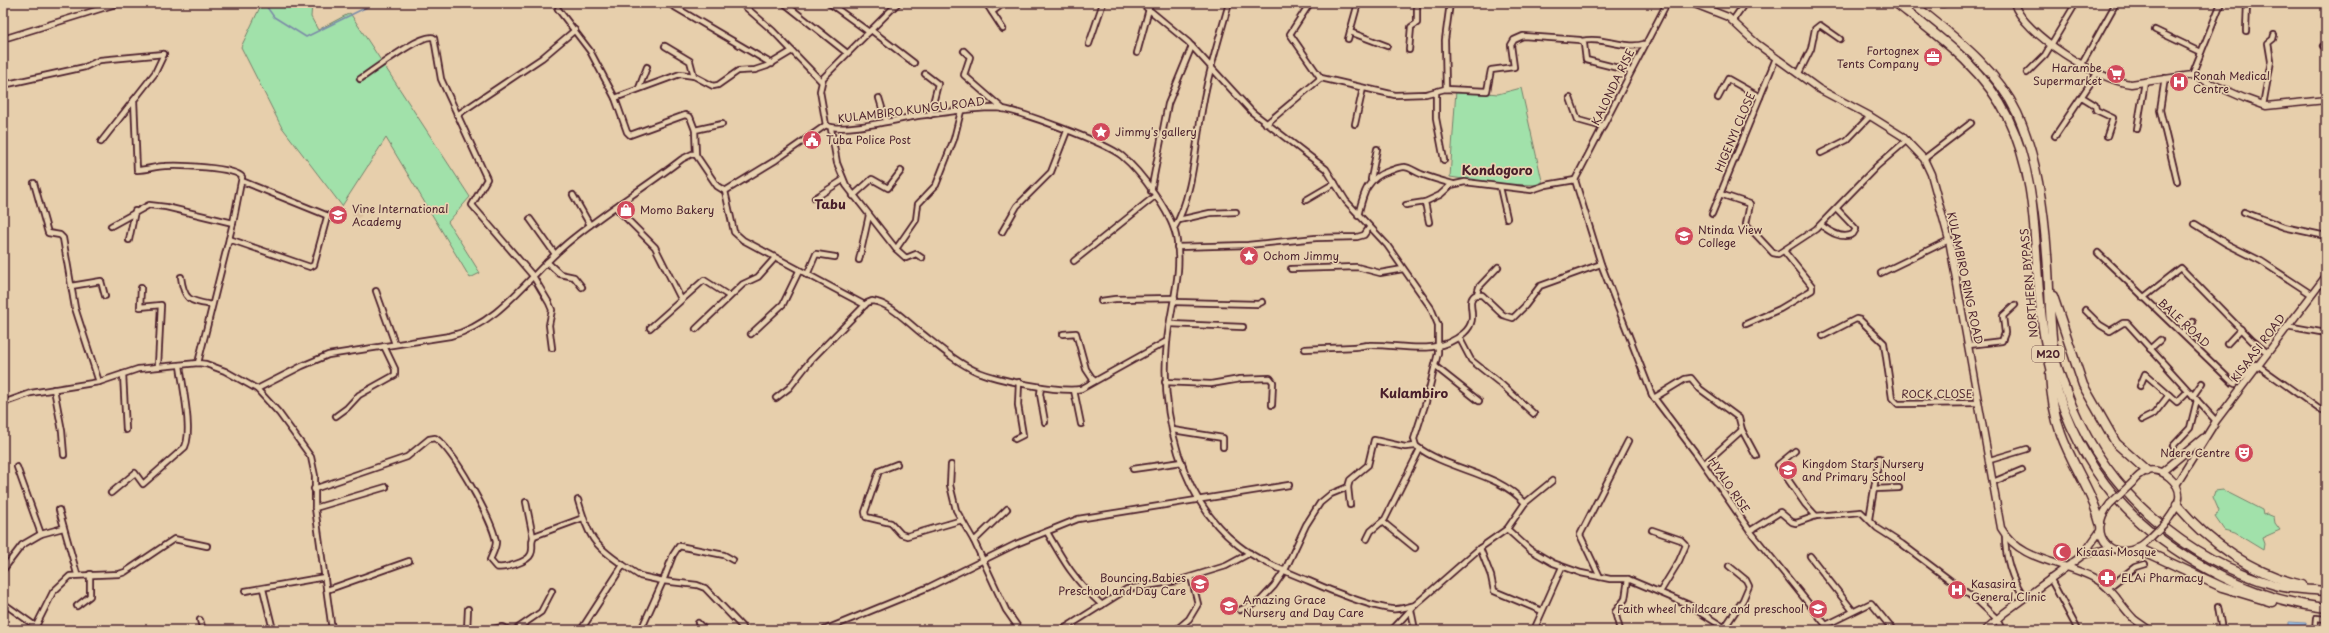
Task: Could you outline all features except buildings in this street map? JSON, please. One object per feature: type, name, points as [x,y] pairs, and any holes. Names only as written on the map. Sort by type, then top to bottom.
[{"type":"highway","name":"NORTHERN BYPASS","points":[[1896,3],[1962,56],[1979,75],[2007,116],[2018,141],[2032,192],[2041,312],[2049,360],[2066,416],[2078,441],[2096,471],[2131,512],[2168,542],[2209,571],[2271,597],[2326,608]]},
{"type":"highway","name":"NORTHERN BYPASS","points":[[1912,3],[1964,45],[1982,62],[2005,92],[2017,112],[2026,137],[2042,208],[2054,355],[2063,385],[2091,445],[2129,496],[2161,526],[2186,545],[2226,568],[2276,586],[2326,590]]},
{"type":"highway","points":[[2048,276],[2056,308],[2083,385],[2116,443],[2147,471]]},
{"type":"highway","points":[[2049,360],[2051,394],[2061,434],[2088,487],[2100,527]]},
{"type":"highway","points":[[2177,505],[2193,524],[2221,548],[2247,563],[2296,583],[2326,590]]},
{"type":"highway","points":[[2138,548],[2222,587],[2290,606],[2316,607]]},
{"type":"street","points":[[3,39],[104,5],[119,3]]},
{"type":"street","points":[[668,3],[772,64]]},
{"type":"street","points":[[741,3],[822,81]]},
{"type":"street","points":[[784,3],[847,53]]},
{"type":"street","points":[[829,3],[914,63]]},
{"type":"street","points":[[986,3],[1003,29]]},
{"type":"street","points":[[992,12],[1004,3]]},
{"type":"street","points":[[1089,44],[1103,3]]},
{"type":"street","points":[[1141,3],[1192,46],[1212,66],[1241,102],[1266,124],[1321,163],[1340,193],[1358,216],[1387,245],[1433,313],[1438,325],[1436,367],[1414,439],[1418,448],[1383,522],[1371,531],[1367,539]]},
{"type":"street","points":[[1174,228],[1179,220],[1188,190],[1212,66],[1229,3]]},
{"type":"street","points":[[1310,3],[1290,33],[1290,36],[1321,78],[1395,95],[1436,92],[1446,89],[1487,91],[1491,70],[1514,67],[1511,45],[1514,40],[1521,37],[1582,41],[1592,40],[1635,45],[1644,44]]},
{"type":"street","points":[[1348,39],[1358,3]]},
{"type":"street","points":[[1409,50],[1411,28],[1417,23],[1417,3]]},
{"type":"street","points":[[1446,89],[1445,40],[1450,3]]},
{"type":"street","name":"KALONDA RISE","points":[[1575,180],[1644,44],[1667,3]]},
{"type":"street","name":"KULAMBIRO RING ROAD","points":[[1692,3],[1732,20],[1776,58],[1799,73],[1819,89],[1870,116],[1907,140],[1924,159],[1930,170],[1949,240],[1990,460],[1998,519],[2005,535]]},
{"type":"street","points":[[1732,20],[1745,3]]},
{"type":"street","points":[[2014,3],[2017,13],[2023,20],[2051,46],[2098,72],[2126,83],[2145,82],[2192,75],[2263,105],[2276,107],[2326,100]]},
{"type":"street","points":[[2082,64],[2116,3]]},
{"type":"street","points":[[2192,75],[2220,3]]},
{"type":"street","points":[[2246,31],[2247,3]]},
{"type":"street","points":[[826,125],[820,98],[822,81],[825,74],[897,4]]},
{"type":"street","points":[[558,8],[590,51],[615,98],[627,132],[630,135],[685,115],[690,117],[695,130],[696,155],[717,186],[725,191],[736,235],[774,259],[866,305]]},
{"type":"street","points":[[2027,73],[2042,60],[2073,8]]},
{"type":"street","points":[[1137,53],[1149,9]]},
{"type":"street","points":[[1799,73],[1811,49],[1815,29],[1820,25],[1840,39]]},
{"type":"street","points":[[457,115],[542,58],[575,30]]},
{"type":"street","points":[[2155,30],[2201,52]]},
{"type":"street","points":[[1350,32],[1387,46]]},
{"type":"street","points":[[2263,105],[2271,61],[2268,43],[2273,39],[2274,35]]},
{"type":"street","points":[[360,79],[407,47],[432,36],[441,79],[487,179],[486,184],[475,196],[472,202],[473,207],[533,276],[552,308],[549,325],[552,348]]},
{"type":"street","points":[[1582,41],[1586,60],[1630,71]]},
{"type":"street","points":[[665,46],[690,61],[694,76]]},
{"type":"street","points":[[1151,191],[1168,104],[1192,46]]},
{"type":"street","points":[[615,98],[680,74],[694,76],[716,86],[738,71],[755,70],[772,64],[792,51]]},
{"type":"street","points":[[964,51],[970,57],[964,75],[1003,109]]},
{"type":"street","points":[[3,85],[85,67],[100,60],[164,54],[155,73],[101,142]]},
{"type":"street","name":"HIGENYI CLOSE","points":[[1712,214],[1776,58]]},
{"type":"street","points":[[639,88],[647,67]]},
{"type":"street","points":[[2054,136],[2098,72]]},
{"type":"street","points":[[925,74],[938,84],[930,115]]},
{"type":"street","points":[[1266,124],[1321,78]]},
{"type":"street","points":[[2165,78],[2160,110],[2176,181]]},
{"type":"street","points":[[1718,98],[1728,79],[1760,97]]},
{"type":"street","points":[[2137,129],[2145,82]]},
{"type":"street","points":[[1355,124],[1363,88]]},
{"type":"street","points":[[1436,92],[1436,118],[1444,160]]},
{"type":"street","points":[[2082,97],[2095,105],[2096,110],[2113,118],[2107,136]]},
{"type":"street","points":[[879,98],[886,122]]},
{"type":"street","points":[[1570,98],[1578,120],[1603,127]]},
{"type":"street","points":[[134,100],[138,170],[149,170],[164,166],[197,167],[236,173],[240,175],[242,181],[198,363]]},
{"type":"street","name":"KULAMBIRO KUNGU ROAD","points":[[725,191],[776,160],[826,125],[831,128],[886,122],[930,115],[1003,109],[1067,131],[1117,152],[1155,196],[1174,228],[1177,247],[1175,300],[1167,341],[1165,382],[1173,430],[1182,462],[1192,487],[1200,500],[1222,529],[1250,553],[1322,587],[1381,607],[1393,609],[1415,605]]},
{"type":"street","points":[[896,249],[916,220],[920,200],[936,185],[954,140],[961,112]]},
{"type":"street","points":[[1821,154],[1848,140],[1870,116]]},
{"type":"street","points":[[1924,159],[1971,123]]},
{"type":"street","points":[[695,130],[722,124]]},
{"type":"street","points":[[831,128],[837,163],[843,180],[854,196],[896,249],[906,258],[916,254],[922,258]]},
{"type":"street","points":[[1002,232],[1017,206],[1051,172],[1067,131]]},
{"type":"street","points":[[1720,194],[1750,204],[1746,224],[1773,253],[1778,254],[1808,236],[1821,225],[1877,166],[1907,140]]},
{"type":"street","points":[[1358,216],[1364,192],[1371,180],[1378,149]]},
{"type":"street","points":[[257,389],[302,366],[328,355],[450,336],[468,331],[498,309],[555,254],[590,225],[616,208],[682,159],[692,154],[696,155]]},
{"type":"street","points":[[1371,180],[1386,172],[1404,167],[1453,184],[1464,182],[1531,190],[1546,184],[1575,180]]},
{"type":"street","points":[[854,196],[872,179],[888,188],[902,171]]},
{"type":"street","points":[[815,198],[843,180]]},
{"type":"street","name":"HYALO RISE","points":[[1575,180],[1601,264],[1629,341],[1654,398],[1704,464],[1750,530],[1778,512],[1781,512],[1794,523],[1816,516],[1857,512],[1865,515],[1877,528],[1902,544],[1968,592],[1997,619]]},
{"type":"street","points":[[229,239],[310,267],[314,265],[327,217],[326,215],[242,181]]},
{"type":"street","points":[[34,183],[48,233],[62,236],[75,308],[99,382]]},
{"type":"street","points":[[1306,200],[1335,183]]},
{"type":"street","points":[[1406,205],[1425,202],[1440,195],[1453,184]]},
{"type":"street","points":[[1500,187],[1507,218]]},
{"type":"street","points":[[572,195],[590,225]]},
{"type":"street","points":[[1074,261],[1155,196]]},
{"type":"street","points":[[1425,202],[1429,222]]},
{"type":"street","points":[[111,226],[143,206],[155,205],[233,223]]},
{"type":"street","points":[[616,208],[654,247],[681,300]]},
{"type":"street","points":[[1821,225],[1835,234],[1844,236],[1853,234],[1856,229],[1837,209]]},
{"type":"street","points":[[129,240],[135,212]]},
{"type":"street","points":[[1179,220],[1210,213],[1236,212]]},
{"type":"street","points":[[2244,212],[2284,227],[2326,236]]},
{"type":"street","points":[[859,260],[869,215]]},
{"type":"street","points":[[530,219],[555,254]]},
{"type":"street","points":[[2195,224],[2227,244],[2261,261],[2312,294]]},
{"type":"street","points":[[1177,247],[1248,245],[1316,238],[1357,237],[1364,235],[1369,228]]},
{"type":"street","points":[[1881,273],[1949,240]]},
{"type":"street","points":[[1746,324],[1780,309],[1812,290],[1812,286],[1784,250]]},
{"type":"street","name":"BALE ROAD","points":[[2098,253],[2233,383],[2235,384],[2253,365],[2258,365]]},
{"type":"street","points":[[807,276],[816,254],[835,257]]},
{"type":"street","points":[[696,329],[742,284],[758,277],[774,259]]},
{"type":"street","points":[[547,262],[560,274],[574,277],[582,287]]},
{"type":"street","points":[[1477,294],[1482,295],[1503,315],[1513,318],[1525,306],[1540,286],[1601,264]]},
{"type":"street","points":[[1291,269],[1357,267],[1384,273],[1402,269]]},
{"type":"street","points":[[1304,349],[1367,345],[1384,347],[1438,347],[1459,337],[1472,324],[1470,302],[1473,296],[1477,294],[1479,288],[1498,267]]},
{"type":"street","points":[[2144,298],[2181,268],[2241,329],[2268,354]]},
{"type":"street","points":[[751,334],[783,304],[799,271]]},
{"type":"street","name":"KISAASI ROAD","points":[[2176,485],[2216,421],[2326,276]]},
{"type":"street","points":[[181,277],[184,294],[189,299],[212,305]]},
{"type":"street","points":[[650,328],[705,280],[729,296]]},
{"type":"street","points":[[70,286],[101,281],[105,296]]},
{"type":"street","points":[[141,288],[140,307],[161,305],[158,366]]},
{"type":"street","points":[[376,291],[395,344]]},
{"type":"street","points":[[1100,302],[1118,298],[1258,304],[1262,302]]},
{"type":"street","points":[[776,398],[789,388],[811,360],[866,305],[874,301],[893,310],[944,351],[978,372],[1041,387],[1074,390],[1094,381],[1167,341]]},
{"type":"street","points":[[1969,345],[2002,341],[2005,332],[2003,316],[2014,306]]},
{"type":"street","points":[[2085,310],[2100,325],[2108,330],[2113,330],[2123,323],[2127,323],[2216,421]]},
{"type":"street","name":"ROCK CLOSE","points":[[1823,336],[1856,319],[1860,320],[1884,343],[1892,398],[1895,403],[1944,405],[1979,403]]},
{"type":"street","points":[[2182,333],[2193,322]]},
{"type":"street","points":[[1170,324],[1243,327]]},
{"type":"street","points":[[2287,326],[2326,332]]},
{"type":"street","points":[[2227,344],[2241,329]]},
{"type":"street","points":[[1063,334],[1076,333],[1085,366],[1094,381]]},
{"type":"street","points":[[1459,337],[1471,360],[1501,384],[1534,414]]},
{"type":"street","points":[[2150,349],[2160,340]]},
{"type":"street","points":[[336,416],[347,408],[363,392],[395,375],[395,369],[384,346]]},
{"type":"street","points":[[3,403],[31,393],[99,382],[123,374],[158,366],[198,363],[225,371],[257,389],[279,412],[311,457],[315,476],[315,508],[332,630]]},
{"type":"street","points":[[111,493],[135,473],[143,484],[185,447],[187,443],[187,428],[180,365]]},
{"type":"street","points":[[2258,365],[2319,409],[2326,412]]},
{"type":"street","points":[[1436,367],[1479,401]]},
{"type":"street","points":[[123,374],[126,430]]},
{"type":"street","points":[[2140,386],[2146,374],[2177,402],[2188,391]]},
{"type":"street","points":[[1165,382],[1211,384],[1240,379],[1270,378],[1273,382],[1272,405]]},
{"type":"street","points":[[1654,398],[1685,379],[1691,378],[1700,390],[1739,418],[1742,430],[1756,456]]},
{"type":"street","points":[[1014,439],[1023,435],[1018,405],[1019,382]]},
{"type":"street","points":[[2193,396],[2202,384]]},
{"type":"street","points":[[1041,387],[1045,422]]},
{"type":"street","points":[[54,389],[62,432],[64,455]]},
{"type":"street","points":[[1074,390],[1081,424]]},
{"type":"street","points":[[2142,420],[2154,414],[2169,395]]},
{"type":"street","points":[[2173,446],[2190,428],[2197,400]]},
{"type":"street","points":[[1173,430],[1223,438],[1223,447]]},
{"type":"street","points":[[1704,464],[1742,430]]},
{"type":"street","name":"KISAASI ROAD","points":[[2162,472],[2208,434]]},
{"type":"street","points":[[314,489],[407,457],[429,439],[435,438],[450,456],[482,504],[496,542],[490,560],[492,564],[502,568],[528,559],[532,552],[533,537],[526,502]]},
{"type":"street","points":[[1350,505],[1348,487],[1350,480],[1368,465],[1374,440],[1405,447],[1418,448],[1503,485],[1514,492],[1525,503]]},
{"type":"street","points":[[1600,577],[1580,535],[1628,441]]},
{"type":"street","points":[[1990,460],[2027,449]]},
{"type":"street","points":[[1795,451],[1778,465],[1816,516]]},
{"type":"street","points":[[1869,519],[1879,458]]},
{"type":"street","points":[[1133,469],[1182,462]]},
{"type":"street","points":[[897,464],[878,471],[865,512],[866,517],[891,523],[901,534],[907,536],[962,520]]},
{"type":"street","points":[[951,465],[951,491],[956,510],[974,541],[1006,610],[1020,630]]},
{"type":"street","points":[[17,467],[41,534]]},
{"type":"street","points":[[1993,482],[2022,470]]},
{"type":"street","points":[[2147,471],[2162,472],[2176,485],[2179,498],[2177,505],[2167,520],[2138,548],[2123,552],[2116,551],[2110,548],[2101,537],[2100,527],[2103,512],[2132,483],[2147,471]]},
{"type":"street","points":[[1392,630],[1415,605],[1480,548],[1507,529],[1525,503],[1552,481]]},
{"type":"street","points":[[824,630],[837,628],[929,587],[983,560],[1083,518],[1200,500],[1289,484]]},
{"type":"street","points":[[315,508],[386,487]]},
{"type":"street","points":[[1240,610],[1260,601],[1285,570],[1317,507],[1331,494],[1348,487]]},
{"type":"street","points":[[1874,489],[1899,488]]},
{"type":"street","points":[[578,500],[583,518],[598,547],[640,576],[663,581],[697,585],[705,588],[745,630]]},
{"type":"street","points":[[974,541],[1007,509]]},
{"type":"street","points":[[59,510],[77,574]]},
{"type":"street","points":[[533,537],[583,518]]},
{"type":"street","points":[[1383,522],[1415,548]]},
{"type":"street","points":[[2083,555],[2100,527]]},
{"type":"street","points":[[3,570],[22,545],[41,534],[63,528]]},
{"type":"street","points":[[1507,529],[1529,549],[1562,567],[1600,577],[1628,579],[1638,585],[1660,592],[1687,604],[1727,629],[1749,586],[1746,580],[1729,566]]},
{"type":"street","points":[[1652,530],[1681,540],[1686,545],[1679,561],[1660,592]]},
{"type":"street","points":[[1750,530],[1830,630]]},
{"type":"street","points":[[1047,532],[1081,587],[1102,605]]},
{"type":"street","points":[[2005,535],[2018,549],[2041,559],[2067,566],[2097,579],[2108,588],[2135,619],[2149,630]]},
{"type":"street","points":[[2005,535],[2005,551],[2011,570],[2018,588],[2025,597]]},
{"type":"street","points":[[36,626],[58,586],[70,576],[77,574],[119,574],[125,572],[171,540],[207,546]]},
{"type":"street","points":[[641,630],[673,555],[679,546],[724,555],[733,560]]},
{"type":"street","points":[[1480,548],[1491,576],[1494,591],[1542,612]]},
{"type":"street","points":[[1986,630],[1997,619],[2025,597],[2083,555],[2110,548]]},
{"type":"street","points":[[1062,630],[1127,589],[1190,577],[1226,566],[1250,553]]},
{"type":"street","points":[[1810,556],[1853,611]]},
{"type":"street","points":[[327,590],[409,561]]},
{"type":"street","points":[[2108,588],[2135,567],[2145,564]]},
{"type":"street","points":[[581,630],[623,565]]},
{"type":"street","points":[[1534,630],[1562,567]]},
{"type":"street","points":[[77,606],[90,596],[90,574]]},
{"type":"street","points":[[245,592],[325,577]]},
{"type":"street","points":[[1176,630],[1190,619],[1198,604],[1190,577]]},
{"type":"street","points":[[2050,578],[2078,630]]},
{"type":"street","points":[[1620,630],[1615,612],[1625,599],[1628,579]]},
{"type":"street","points":[[263,589],[273,630]]},
{"type":"street","points":[[514,630],[541,612],[552,591]]},
{"type":"street","points":[[3,603],[41,630]]},
{"type":"street","points":[[1826,625],[1853,611],[1873,604],[1893,630]]},
{"type":"street","points":[[2218,607],[2222,630]]},
{"type":"street","points":[[467,630],[468,609]]},
{"type":"street","points":[[1411,610],[1415,630]]},
{"type":"street","points":[[2315,630],[2316,618],[2326,619]]},
{"type":"street","points":[[1997,619],[2002,630]]},
{"type":"street","points":[[200,620],[203,630]]},
{"type":"street","points":[[698,623],[705,630]]},
{"type":"street","points":[[488,630],[502,628],[510,630]]},
{"type":"shaded area","points":[[355,208],[359,208],[362,213],[359,218],[355,218],[352,215],[352,211]]},
{"type":"green space","points":[[262,3],[312,3],[311,17],[318,30],[350,13],[470,197],[448,222],[480,273],[470,278],[386,138],[342,206],[281,126],[241,47]]},
{"type":"green space","points":[[1521,88],[1543,185],[1497,184],[1450,177],[1456,90],[1498,94]]},
{"type":"green space","points":[[2223,490],[2262,510],[2263,515],[2267,514],[2274,517],[2275,523],[2280,530],[2262,538],[2264,544],[2263,550],[2235,533],[2224,530],[2215,517],[2219,511],[2213,497],[2215,491]]},
{"type":"water","points":[[2289,622],[2306,623],[2306,630],[2289,630]]},
{"type":"waterway","points":[[264,3],[274,17],[306,37],[375,3]]},
{"type":"place","name":"Fortognex Tents Company","points":[[1933,57]]},
{"type":"place","name":"Harambe Supermarket","points":[[2116,74]]},
{"type":"place","name":"Ronah Medical Centre","points":[[2179,82]]},
{"type":"place","name":"Jimmy's gallery","points":[[1101,132]]},
{"type":"place","name":"Tuba Police Post","points":[[812,140]]},
{"type":"place","name":"Momo Bakery","points":[[626,210]]},
{"type":"place","name":"Vine International Academy","points":[[338,215]]},
{"type":"place","name":"Ntinda View College","points":[[1684,236]]},
{"type":"place","name":"Ochom Jimmy","points":[[1249,256]]},
{"type":"place","name":"Ndere Centre","points":[[2244,453]]},
{"type":"place","name":"Kingdom Stars Nursery and Primary School","points":[[1788,470]]},
{"type":"place","name":"Kisaasi Mosque","points":[[2062,552]]},
{"type":"place","name":"ELAi Pharmacy","points":[[2107,578]]},
{"type":"place","name":"Bouncing Babies Preschool and Day Care","points":[[1200,584]]},
{"type":"place","name":"Kasasira General Clinic","points":[[1957,590]]},
{"type":"place","name":"Amazing Grace Nursery and Day Care","points":[[1229,606]]},
{"type":"place","name":"Faith wheel childcare and preschool","points":[[1818,609]]},
{"type":"district","name":"Kondogoro","points":[[1497,170]]},
{"type":"district","name":"Tabu","points":[[830,204]]},
{"type":"district","name":"Kulambiro","points":[[1414,393]]}]
